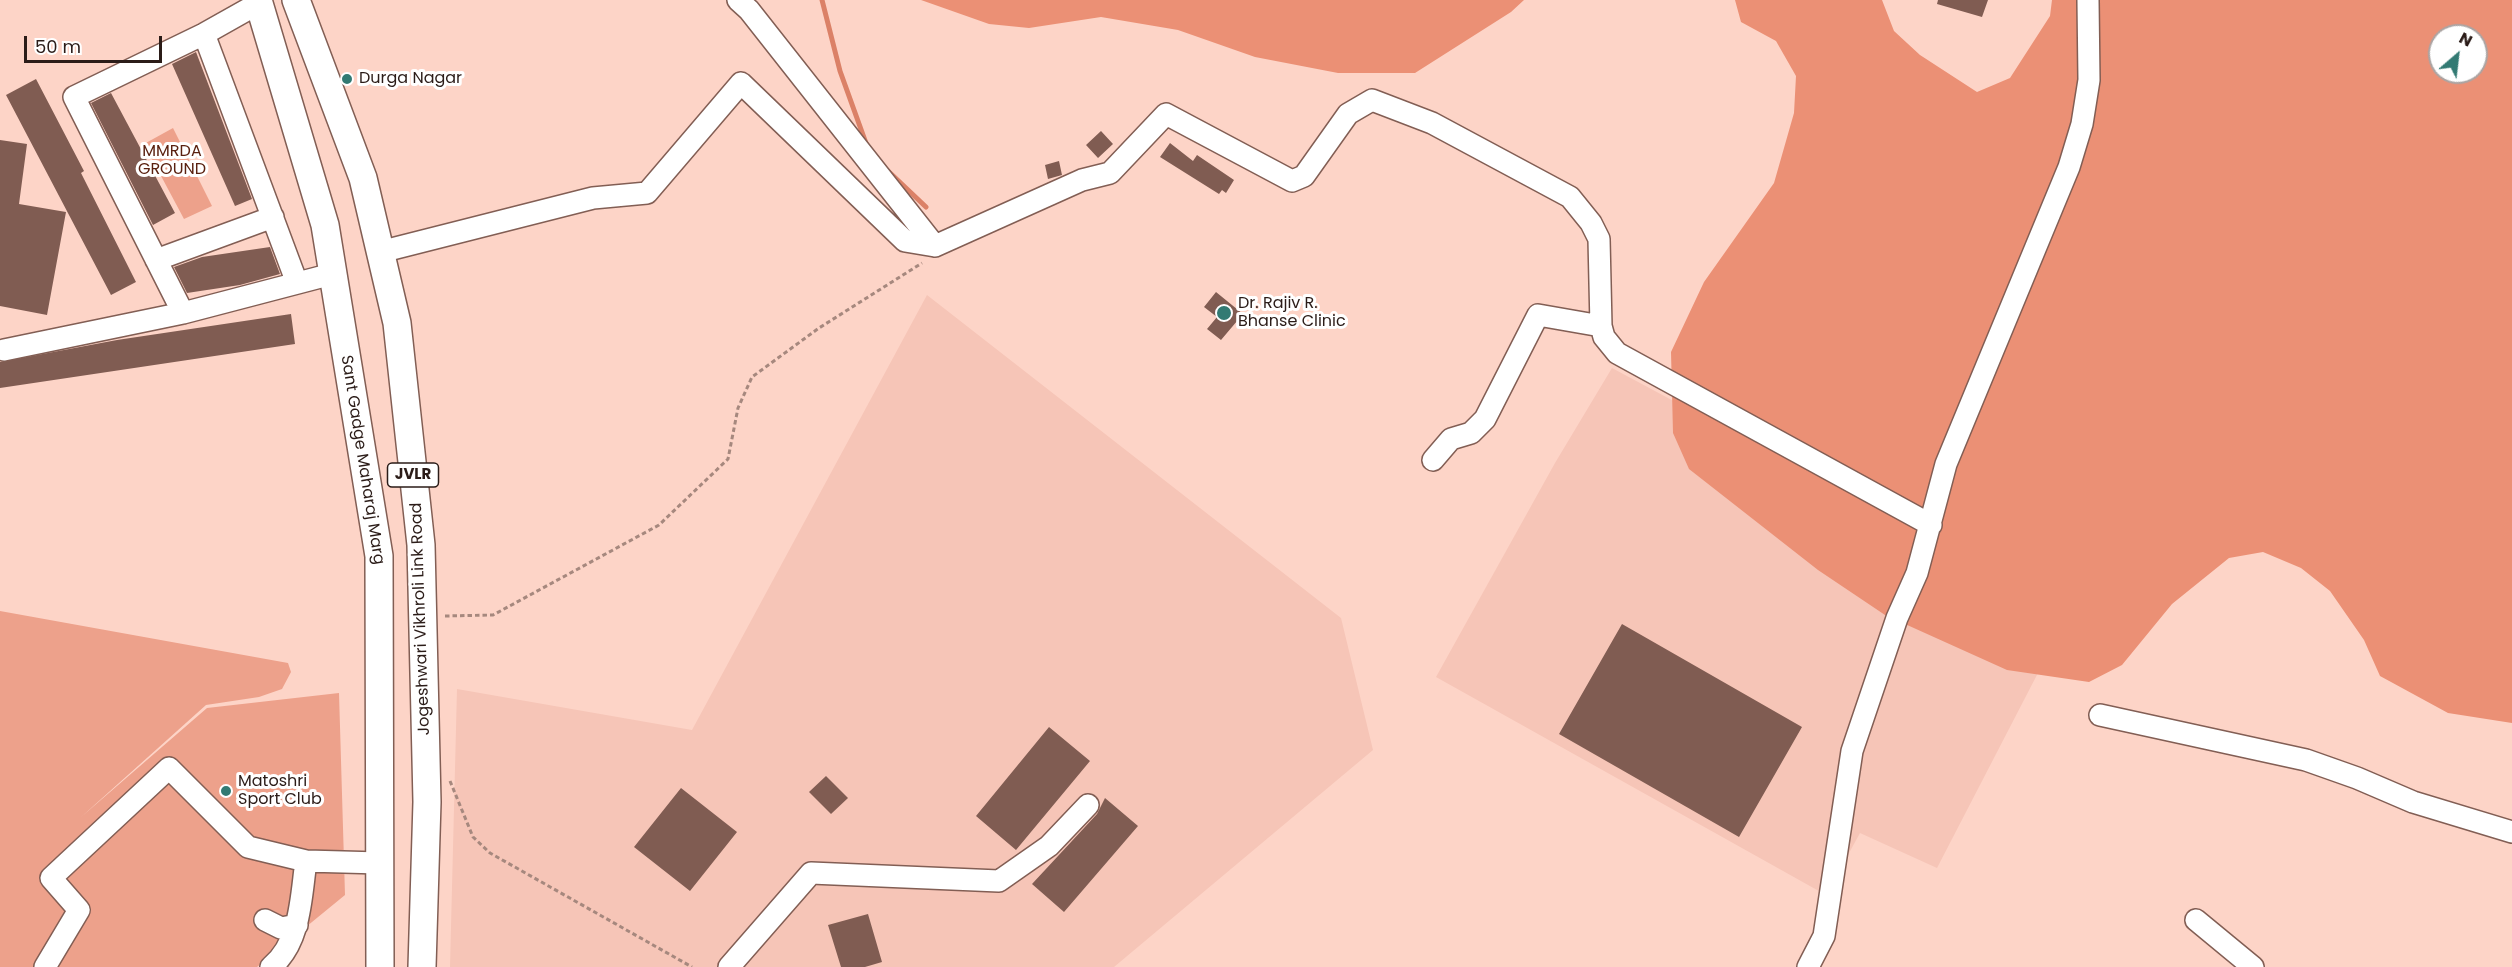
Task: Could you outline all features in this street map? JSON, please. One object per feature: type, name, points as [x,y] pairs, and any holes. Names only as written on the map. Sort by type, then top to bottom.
[{"type":"main road","name":"Jogeshwari Vikhroli Link Road","points":[[297,0],[363,178],[397,322],[421,545],[427,802],[423,967]]},
{"type":"main road","name":"Sant Gadge Maharaj Marg","points":[[259,2],[325,225],[379,556],[380,967]]},
{"type":"street","points":[[738,0],[749,10],[935,246]]},
{"type":"street","points":[[1808,967],[1824,936],[1852,751],[1897,618],[1917,573],[1946,464],[2069,167],[2082,124],[2089,80],[2088,0]]},
{"type":"street","points":[[183,313],[74,97],[204,34],[259,2]]},
{"type":"street","points":[[204,34],[297,283]]},
{"type":"street","points":[[380,252],[593,198],[647,193],[741,83],[905,241],[935,246],[1082,180],[1110,173],[1166,114],[1292,182],[1304,176],[1348,114],[1372,100],[1432,123],[1570,197],[1591,223],[1599,239],[1601,327],[1604,337],[1617,353],[1930,525]]},
{"type":"street","points":[[156,260],[273,217]]},
{"type":"street","points":[[4,350],[183,313],[332,274]]},
{"type":"street","points":[[1433,460],[1451,439],[1471,433],[1485,419],[1538,315],[1601,327]]},
{"type":"street","points":[[2100,715],[2306,760],[2357,778],[2413,802],[2512,832]]},
{"type":"street","points":[[45,967],[79,910],[51,878],[169,768],[248,847],[306,861],[380,863]]},
{"type":"street","points":[[729,967],[812,873],[999,880],[1049,846],[1088,805]]},
{"type":"street","points":[[271,967],[281,959],[297,926],[306,861]]},
{"type":"street","points":[[265,920],[281,928],[297,926]]},
{"type":"street","points":[[2196,920],[2253,967]]},
{"type":"path","points":[[423,616],[493,615],[659,525],[728,459],[738,408],[752,377],[819,328],[920,265],[935,246]]},
{"type":"path","points":[[450,780],[473,837],[490,853],[692,967]]},
{"type":"shaded area","points":[[921,0],[1524,0],[1511,12],[1415,73],[1338,73],[1255,57],[1178,30],[1101,17],[1029,28],[989,24]]},
{"type":"shaded area","points":[[1735,0],[1882,0],[1894,31],[1920,55],[1977,92],[2010,78],[2050,16],[2052,0],[2512,0],[2512,723],[2448,713],[2380,676],[2364,640],[2330,591],[2301,568],[2263,552],[2229,558],[2172,604],[2122,665],[2089,682],[2007,670],[1885,615],[1818,570],[1689,469],[1673,433],[1671,352],[1704,282],[1774,183],[1794,113],[1796,76],[1776,41],[1741,22]]},
{"type":"shaded area","points":[[927,295],[1341,618],[1373,750],[1114,967],[450,967],[457,689],[692,730]]},
{"type":"shaded area","points":[[1612,368],[2069,613],[1937,868],[1860,833],[1826,895],[1436,677],[1555,463]]},
{"type":"green space","name":"MMRDA GROUND","points":[[173,128],[212,206],[184,219],[144,144]]},
{"type":"green space","name":"Matoshri Sport Club","points":[[0,611],[288,663],[291,672],[282,689],[259,697],[206,705],[80,818],[207,708],[339,693],[345,895],[257,967],[0,967]]},
{"type":"building","points":[[1938,0],[1988,0],[1982,17],[1937,4]]},
{"type":"building","points":[[196,52],[252,199],[235,206],[172,64]]},
{"type":"building","points":[[36,79],[84,171],[81,173],[136,282],[111,295],[6,95]]},
{"type":"building","points":[[111,93],[175,213],[153,225],[91,103]]},
{"type":"building","points":[[1101,131],[1113,144],[1098,158],[1086,145]]},
{"type":"building","points":[[0,140],[27,144],[19,204],[66,212],[47,315],[0,306]]},
{"type":"building","points":[[1170,143],[1193,161],[1197,155],[1234,180],[1226,193],[1222,190],[1219,194],[1160,157]]},
{"type":"building","points":[[1059,161],[1062,175],[1048,179],[1045,165]]},
{"type":"building","points":[[270,247],[280,274],[240,285],[187,293],[174,267],[202,257]]},
{"type":"building","points":[[1216,292],[1243,314],[1221,340],[1207,329],[1217,317],[1204,307]]},
{"type":"building","points":[[291,314],[295,344],[0,388],[0,362],[117,340]]},
{"type":"building","points":[[1622,624],[1802,727],[1739,837],[1559,734]]},
{"type":"building","points":[[1049,727],[1090,761],[1016,850],[976,816]]},
{"type":"building","points":[[826,776],[848,798],[831,814],[809,792]]},
{"type":"building","points":[[681,788],[737,832],[690,891],[634,847]]},
{"type":"building","points":[[1105,798],[1138,826],[1064,912],[1032,884],[1097,814]]},
{"type":"building","points":[[868,914],[882,962],[865,967],[841,967],[828,925]]},
{"type":"waterway","points":[[822,0],[840,71],[867,146]]},
{"type":"waterway","points":[[888,171],[926,207]]},
{"type":"place","name":"Durga Nagar","points":[[347,79]]},
{"type":"place","name":"Dr. Rajiv R. Bhanse Clinic","points":[[1224,313]]},
{"type":"place","name":"Matoshri Sport Club","points":[[226,791]]}]
